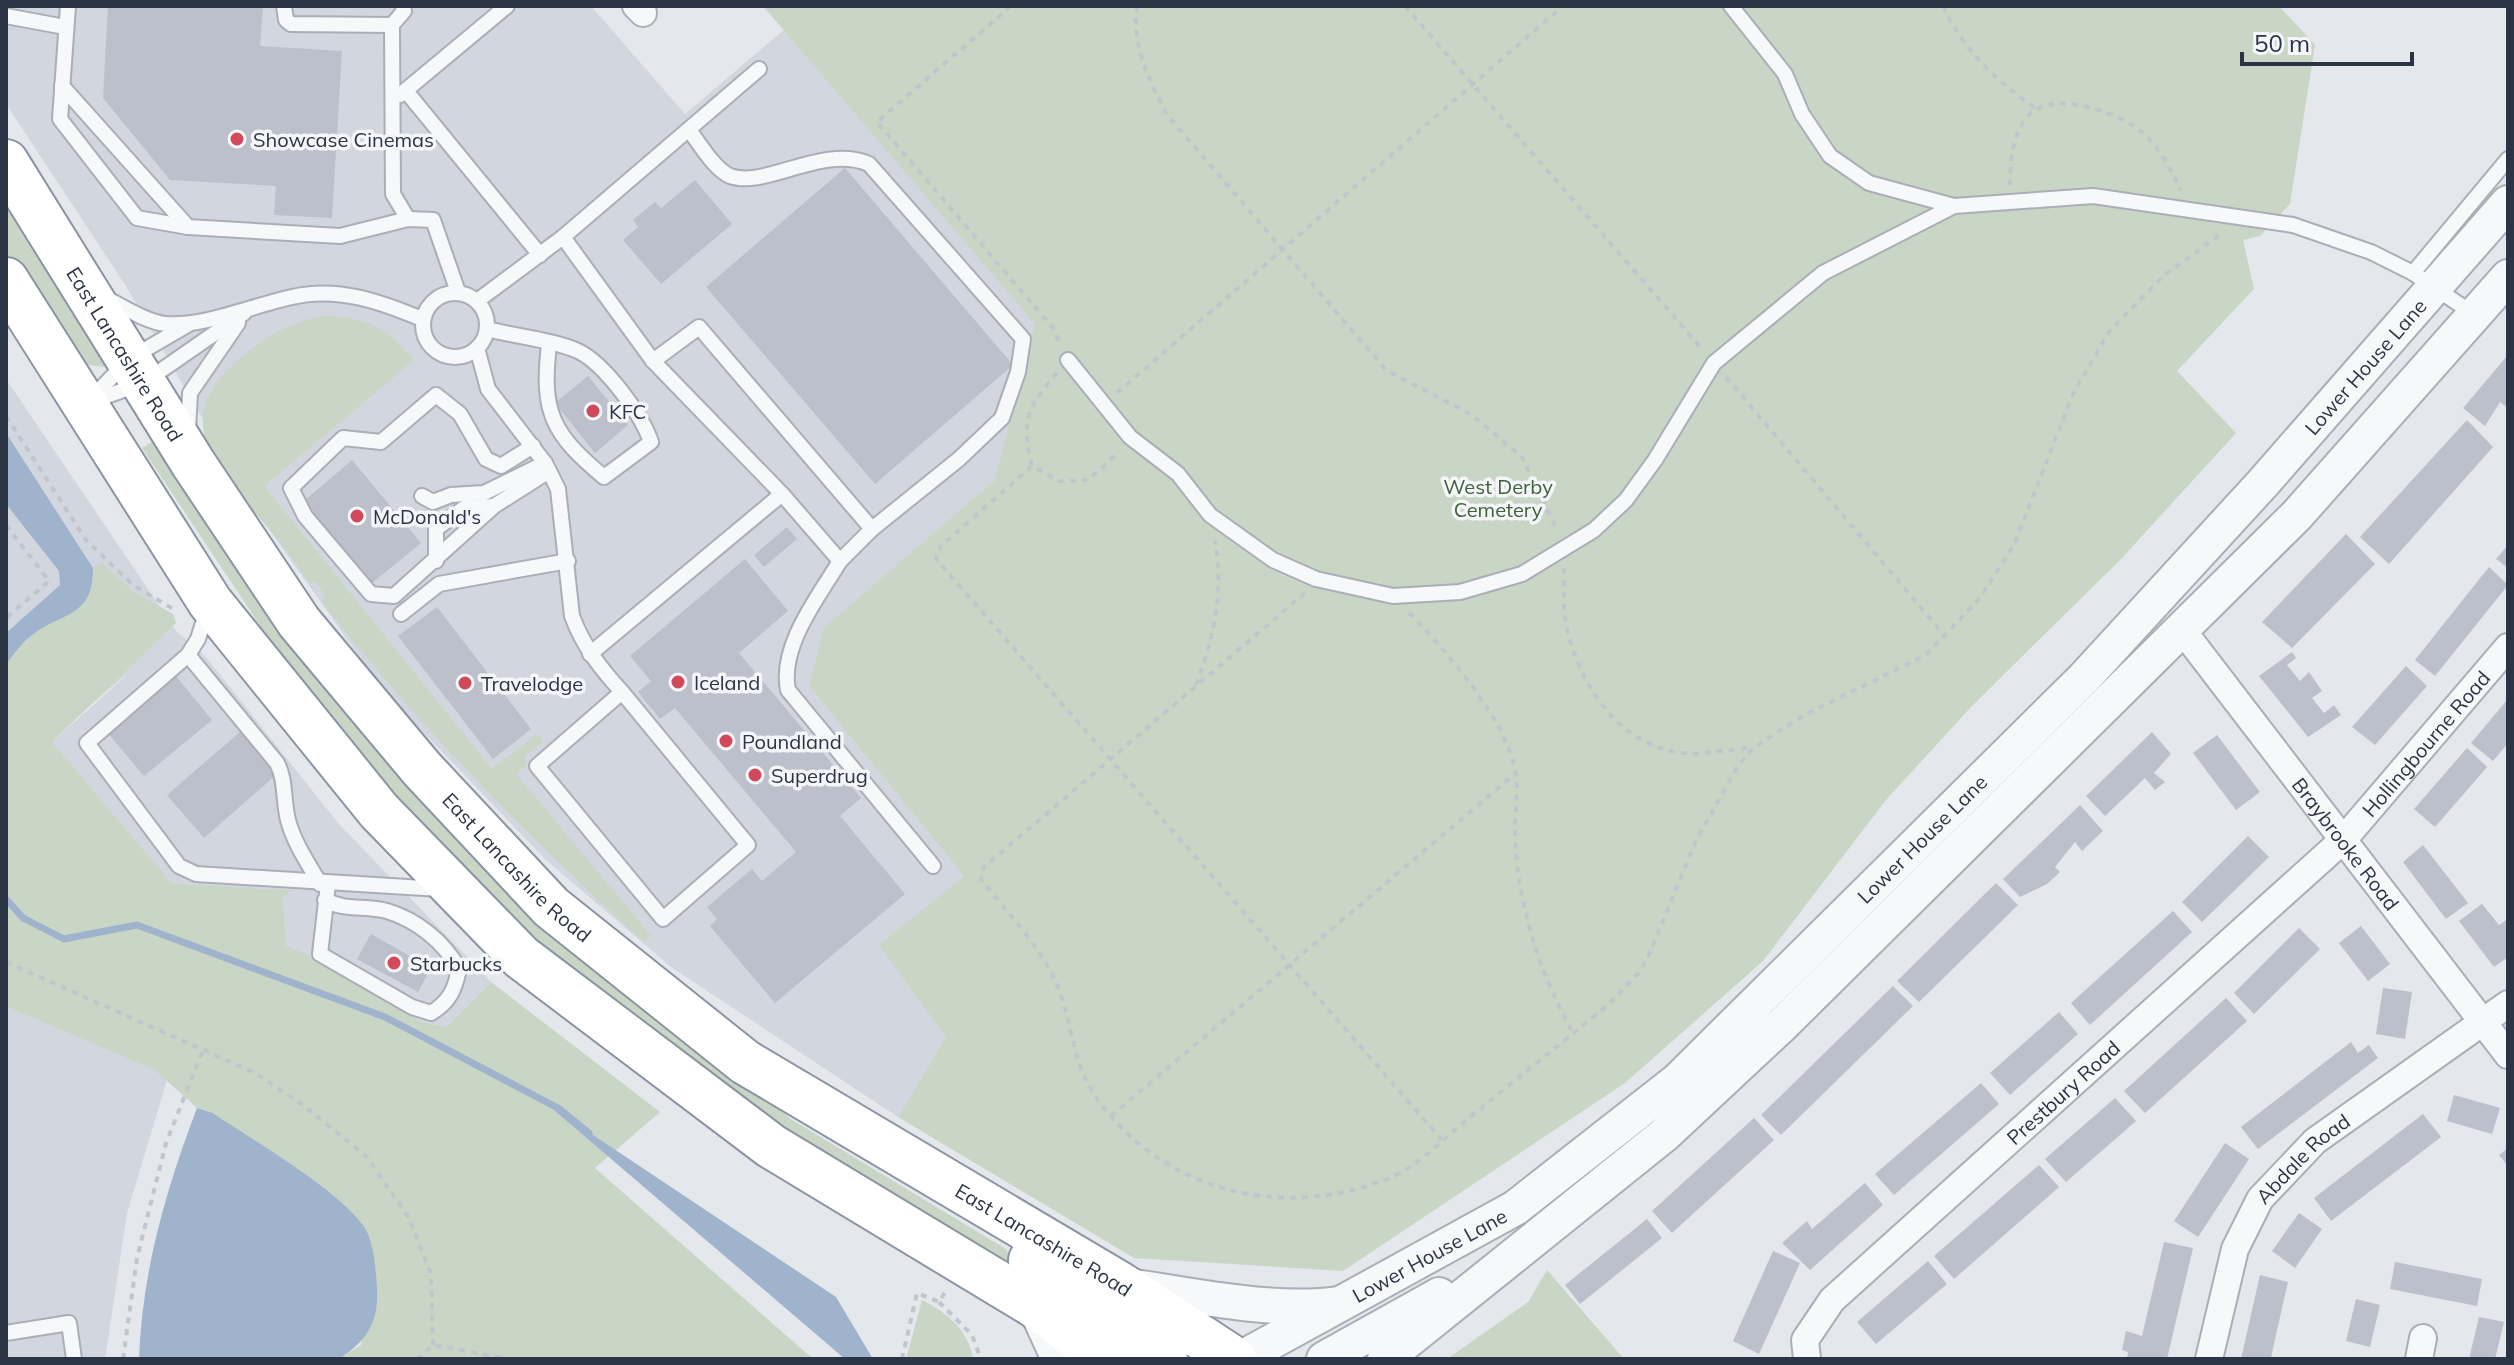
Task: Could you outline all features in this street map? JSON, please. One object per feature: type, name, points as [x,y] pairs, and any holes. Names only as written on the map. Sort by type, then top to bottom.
[{"type":"highway","name":"East Lancashire Road","points":[[6,162],[193,463],[299,622],[433,780],[551,907],[745,1062],[1121,1285],[1237,1359]]},
{"type":"highway","points":[[6,280],[86,404],[197,609],[379,811],[521,957],[771,1146],[1034,1305],[1105,1359]]},
{"type":"highway","points":[[745,1062],[807,1125],[1013,1247],[1165,1359]]},
{"type":"street","name":"Lower House Lane","points":[[1237,1359],[1347,1302],[1515,1208],[1677,1081],[2084,678],[2424,280],[2508,203]]},
{"type":"street","name":"Lower House Lane","points":[[1385,1359],[1664,1135],[1772,1034],[2297,515],[2508,277]]},
{"type":"street","name":"Braybrooke Road","points":[[2183,631],[2508,1055]]},
{"type":"street","name":"Hollingbourne Road","points":[[2343,840],[2508,647]]},
{"type":"street","name":"Prestbury Road","points":[[1807,1359],[1805,1340],[1832,1300],[2343,840]]},
{"type":"street","name":"Abdale Road","points":[[2209,1359],[2235,1249],[2260,1199],[2315,1141],[2508,1004]]},
{"type":"street","points":[[1324,1359],[1531,1244]]},
{"type":"street","points":[[1121,1285],[1226,1300],[1323,1306],[1347,1302]]},
{"type":"street","points":[[1034,1305],[1059,1359]]},
{"type":"lane","points":[[68,6],[60,119],[137,218],[188,227],[340,236],[408,219],[433,220],[458,292]]},
{"type":"lane","points":[[284,6],[286,20],[291,24],[392,25]]},
{"type":"lane","points":[[403,6],[404,11],[392,25],[393,194],[408,219]]},
{"type":"lane","points":[[392,103],[507,6]]},
{"type":"lane","points":[[1731,6],[1785,74],[1802,114],[1830,156],[1869,183],[1954,206],[2093,196],[2293,225],[2371,252],[2424,280],[2476,316]]},
{"type":"lane","points":[[6,16],[65,27]]},
{"type":"lane","points":[[477,301],[563,237],[759,69]]},
{"type":"lane","points":[[62,86],[188,227]]},
{"type":"lane","points":[[406,91],[540,255]]},
{"type":"lane","points":[[689,130],[720,168],[739,177],[848,157],[869,164],[1021,333],[1023,344],[1018,372],[1002,418],[959,459],[872,529],[840,561],[793,648],[786,680],[788,690],[933,866]]},
{"type":"lane","points":[[2424,280],[2508,159]]},
{"type":"lane","points":[[1068,360],[1130,437],[1178,474],[1210,515],[1273,560],[1316,579],[1393,596],[1473,588],[1522,574],[1594,530],[1626,500],[1655,460],[1714,363],[1823,273],[1954,206]]},
{"type":"lane","points":[[563,237],[653,361],[782,494],[840,561]]},
{"type":"lane","points":[[84,288],[165,324],[248,310],[294,296],[328,294],[369,298],[422,319]]},
{"type":"lane","points":[[458,292],[477,301],[483,309],[487,329],[477,348],[457,357],[437,352],[424,334],[422,319],[438,297],[458,292]]},
{"type":"lane","points":[[86,404],[136,371],[212,339],[248,310]]},
{"type":"lane","points":[[193,463],[188,428],[190,393],[248,310]]},
{"type":"lane","points":[[86,404],[136,371],[198,319]]},
{"type":"lane","points":[[653,361],[699,327],[872,529]]},
{"type":"lane","points":[[487,329],[578,351],[610,378],[647,428],[651,442],[604,477],[574,452],[552,420],[544,385],[549,345]]},
{"type":"lane","points":[[477,348],[488,389],[547,467],[560,502],[572,616],[590,654],[622,692],[748,845],[663,919],[537,766],[622,692]]},
{"type":"lane","points":[[533,446],[501,466],[486,459],[460,414],[436,395],[381,442],[343,438],[291,488],[305,516],[371,594],[394,596],[494,506],[547,467]]},
{"type":"lane","points":[[422,496],[433,502],[451,495],[484,493],[547,467]]},
{"type":"lane","points":[[590,654],[782,494]]},
{"type":"lane","points":[[436,561],[436,529],[464,508],[494,506]]},
{"type":"lane","points":[[401,614],[439,584],[568,561]]},
{"type":"lane","points":[[197,609],[198,639],[188,655],[87,743],[187,871],[324,884],[456,890]]},
{"type":"lane","points":[[188,655],[282,773],[287,818],[294,838],[324,884],[320,954],[412,1007],[431,1013],[446,1004],[456,987],[459,969],[448,949],[386,911],[339,907],[325,900]]},
{"type":"lane","points":[[6,1333],[69,1323],[74,1359]]},
{"type":"path","points":[[1011,6],[877,122],[1053,328],[1068,360],[1028,413],[1025,438],[1032,466],[1059,481],[1088,480],[1110,463],[1130,437]]},
{"type":"path","points":[[1137,6],[1138,47],[1168,116],[1386,370],[1472,415],[1522,457],[1564,546],[1565,621],[1578,668],[1596,699],[1623,727],[1650,745],[1683,753],[1753,748]]},
{"type":"path","points":[[1405,6],[1944,635]]},
{"type":"path","points":[[1104,405],[1563,6]]},
{"type":"path","points":[[1943,6],[1977,60],[2006,88],[2037,109]]},
{"type":"path","points":[[2010,202],[2010,157],[2028,115],[2046,104],[2076,104],[2126,121],[2159,150],[2191,210]]},
{"type":"path","points":[[1316,579],[1312,587],[983,868],[981,879],[1043,959],[1059,989],[1080,1068],[1126,1135],[1157,1159],[1218,1189],[1254,1197],[1325,1196],[1394,1176],[1573,1033],[1639,973],[1665,922],[1695,843],[1721,792],[1753,748],[1803,716],[1926,655],[1979,599],[2014,545],[2073,394],[2108,333],[2163,276],[2241,216]]},
{"type":"path","points":[[6,416],[86,540],[133,585],[197,609]]},
{"type":"path","points":[[1032,466],[941,546],[936,559],[1288,968],[1442,1140]]},
{"type":"path","points":[[1195,688],[1207,656],[1220,590],[1210,515]]},
{"type":"path","points":[[6,525],[49,581],[6,618]]},
{"type":"path","points":[[1393,596],[1425,629],[1474,691],[1502,735],[1516,773],[1515,834],[1528,925],[1541,968],[1573,1033]]},
{"type":"path","points":[[1111,1116],[1516,773]]},
{"type":"path","points":[[6,962],[255,1073],[303,1105],[367,1157],[409,1218],[431,1274],[433,1345]]},
{"type":"path","points":[[123,1359],[137,1258],[166,1143],[203,1050]]},
{"type":"path","points":[[939,1302],[951,1284]]},
{"type":"path","points":[[902,1359],[917,1293],[939,1302],[972,1335],[981,1359]]},
{"type":"path","points":[[417,1359],[433,1345]]},
{"type":"path","points":[[433,1345],[509,1359]]},
{"type":"shaded area","points":[[6,6],[591,6],[685,114],[785,29],[1036,324],[995,480],[823,628],[809,686],[964,876],[946,1037],[898,1117],[671,967],[545,859],[383,690],[254,508],[126,286],[6,104]]},
{"type":"shaded area","points":[[6,379],[177,632],[205,656],[338,823],[491,982],[446,1027],[422,1022],[303,952],[286,946],[283,897],[290,890],[172,885],[52,742],[137,666],[6,776]]},
{"type":"shaded area","points":[[6,892],[170,1070],[127,1213],[105,1359],[6,1359]]},
{"type":"green space","name":"West Derby Cemetery","points":[[763,6],[2279,6],[2315,45],[2290,204],[2260,236],[2243,240],[2254,289],[2177,371],[2236,433],[2122,558],[1970,708],[1886,800],[1763,961],[1625,1083],[1343,1271],[1134,1258],[898,1117],[946,1037],[879,945],[964,876],[809,686],[823,628],[995,480],[1035,324]]},
{"type":"green space","points":[[6,204],[111,368],[74,363],[6,257]]},
{"type":"green space","points":[[321,316],[363,321],[374,326],[394,339],[414,360],[264,486],[492,769],[537,734],[543,742],[524,757],[527,764],[516,774],[651,936],[643,941],[475,779],[396,693],[322,602],[326,597],[315,581],[310,584],[281,543],[237,492],[210,452],[204,432],[204,410],[213,389],[232,366],[262,341],[284,329]]},
{"type":"green space","points":[[157,439],[222,542],[748,1079],[789,1118],[1006,1249],[1017,1269],[808,1151],[612,1014],[439,857],[273,645],[142,448]]},
{"type":"green space","points":[[102,563],[134,592],[173,614],[176,623],[52,742],[172,884],[291,890],[283,898],[286,946],[303,952],[422,1022],[446,1027],[491,982],[660,1112],[595,1168],[813,1359],[339,1359],[361,1345],[376,1271],[365,1229],[331,1195],[213,1113],[197,1108],[155,1070],[6,1006],[6,664],[31,636],[82,605],[92,585],[93,568]]},
{"type":"green space","points":[[1547,1270],[1624,1359],[1447,1359],[1528,1302]]},
{"type":"green space","points":[[922,1300],[955,1323],[966,1339],[973,1359],[906,1359]]},
{"type":"water","points":[[6,433],[93,568],[92,585],[82,605],[31,636],[6,664],[6,633],[60,585],[59,571],[6,504]]},
{"type":"water","points":[[548,1105],[836,1297],[873,1359],[845,1359]]},
{"type":"water","points":[[197,1108],[213,1113],[294,1166],[335,1197],[365,1228],[371,1241],[375,1266],[376,1311],[364,1338],[339,1359],[139,1359],[150,1263],[175,1169]]},
{"type":"building","name":"Showcase Cinemas","points":[[108,6],[263,6],[260,46],[342,51],[332,218],[274,215],[276,186],[170,180],[103,98]]},
{"type":"building","points":[[845,168],[1013,365],[875,484],[706,287]]},
{"type":"building","points":[[695,180],[732,224],[661,284],[623,240],[638,227],[633,220],[655,202],[661,208]]},
{"type":"building","points":[[2508,355],[2508,408],[2500,402],[2485,426],[2463,408]]},
{"type":"building","points":[[588,376],[628,425],[595,453],[555,403]]},
{"type":"building","points":[[2467,420],[2493,447],[2389,564],[2360,537]]},
{"type":"building","name":"McDonald's","points":[[352,460],[421,543],[372,583],[363,571],[358,575],[324,535],[329,531],[304,501]]},
{"type":"building","points":[[787,527],[797,539],[764,567],[754,555]]},
{"type":"building","points":[[2346,534],[2375,564],[2292,648],[2262,622]]},
{"type":"building","points":[[2508,545],[2508,568],[2496,559]]},
{"type":"building","points":[[745,559],[788,611],[739,653],[861,798],[840,816],[905,894],[775,1003],[710,926],[717,919],[707,907],[752,869],[762,881],[796,852],[675,708],[660,719],[638,692],[651,681],[630,656]]},
{"type":"building","points":[[2489,567],[2508,585],[2435,676],[2415,660]]},
{"type":"building","name":"Travelodge","points":[[437,607],[531,729],[493,759],[398,636]]},
{"type":"building","points":[[2292,652],[2296,658],[2287,665],[2300,681],[2309,672],[2322,691],[2312,698],[2324,713],[2334,705],[2341,715],[2308,737],[2259,676]]},
{"type":"building","points":[[2406,666],[2427,686],[2375,745],[2352,727]]},
{"type":"building","points":[[175,675],[212,720],[144,776],[107,732]]},
{"type":"building","points":[[2508,699],[2508,743],[2493,761],[2471,743]]},
{"type":"building","points":[[240,732],[276,775],[204,838],[167,795]]},
{"type":"building","points":[[2152,732],[2171,754],[2154,773],[2165,782],[2155,790],[2145,778],[2105,816],[2086,796]]},
{"type":"building","points":[[2217,735],[2260,792],[2236,810],[2193,753]]},
{"type":"building","points":[[2467,748],[2487,767],[2435,827],[2414,809]]},
{"type":"building","points":[[2080,805],[2103,831],[2082,851],[2075,842],[2055,867],[2060,872],[2047,884],[2020,897],[2003,879]]},
{"type":"building","points":[[2248,836],[2269,857],[2202,922],[2182,902]]},
{"type":"building","points":[[2423,845],[2468,903],[2446,919],[2403,862]]},
{"type":"building","points":[[1996,883],[2018,905],[1919,1002],[1897,981]]},
{"type":"building","points":[[2482,904],[2499,925],[2508,919],[2508,957],[2494,967],[2459,921]]},
{"type":"building","points":[[2173,911],[2192,932],[2090,1025],[2071,1003]]},
{"type":"building","points":[[2361,926],[2390,964],[2368,981],[2339,943]]},
{"type":"building","points":[[2299,928],[2320,949],[2254,1014],[2234,993]]},
{"type":"building","name":"Starbucks","points":[[371,934],[431,968],[418,992],[357,959]]},
{"type":"building","points":[[1893,986],[1913,1006],[1781,1135],[1761,1115]]},
{"type":"building","points":[[2383,988],[2412,992],[2405,1039],[2376,1034]]},
{"type":"building","points":[[2226,998],[2247,1021],[2145,1113],[2124,1091]]},
{"type":"building","points":[[2059,1012],[2078,1034],[2010,1095],[1990,1073]]},
{"type":"building","points":[[2351,1042],[2358,1053],[2369,1045],[2378,1058],[2258,1149],[2241,1127]]},
{"type":"building","points":[[1981,1083],[1999,1104],[1894,1195],[1875,1174]]},
{"type":"building","points":[[2454,1095],[2500,1108],[2492,1134],[2447,1121]]},
{"type":"building","points":[[2115,1098],[2136,1121],[2066,1182],[2045,1159]]},
{"type":"building","points":[[2423,1114],[2441,1137],[2331,1221],[2314,1198]]},
{"type":"building","points":[[1754,1118],[1774,1140],[1672,1233],[1652,1211]]},
{"type":"building","points":[[2225,1143],[2249,1159],[2198,1237],[2174,1221]]},
{"type":"building","points":[[2508,1148],[2508,1166],[2499,1155]]},
{"type":"building","points":[[2039,1165],[2059,1187],[1954,1279],[1934,1256]]},
{"type":"building","points":[[1865,1183],[1883,1205],[1810,1270],[1782,1243],[1807,1221],[1812,1229]]},
{"type":"building","points":[[2299,1213],[2322,1229],[2295,1268],[2272,1251]]},
{"type":"building","points":[[1647,1219],[1662,1238],[1580,1304],[1565,1285]]},
{"type":"building","points":[[2164,1242],[2193,1248],[2167,1359],[2127,1359],[2128,1352],[2122,1350],[2126,1331],[2142,1336]]},
{"type":"building","points":[[1773,1251],[1800,1263],[1759,1354],[1733,1341]]},
{"type":"building","points":[[1928,1261],[1947,1284],[1876,1344],[1857,1322]]},
{"type":"building","points":[[2395,1262],[2482,1279],[2477,1306],[2390,1289]]},
{"type":"building","points":[[2260,1275],[2288,1282],[2271,1359],[2241,1359]]},
{"type":"building","points":[[2356,1299],[2380,1305],[2370,1347],[2346,1341]]},
{"type":"building","points":[[2479,1317],[2504,1322],[2495,1359],[2469,1359]]},
{"type":"waterway","points":[[6,899],[23,918],[64,939],[137,925],[385,1017],[558,1108],[589,1133]]},
{"type":"place","name":"Showcase Cinemas","points":[[237,139]]},
{"type":"place","name":"KFC","points":[[593,411]]},
{"type":"place","name":"McDonald's","points":[[357,516]]},
{"type":"place","name":"Iceland","points":[[678,682]]},
{"type":"place","name":"Travelodge","points":[[465,683]]},
{"type":"place","name":"Poundland","points":[[726,741]]},
{"type":"place","name":"Superdrug","points":[[755,775]]},
{"type":"place","name":"Starbucks","points":[[394,963]]}]
